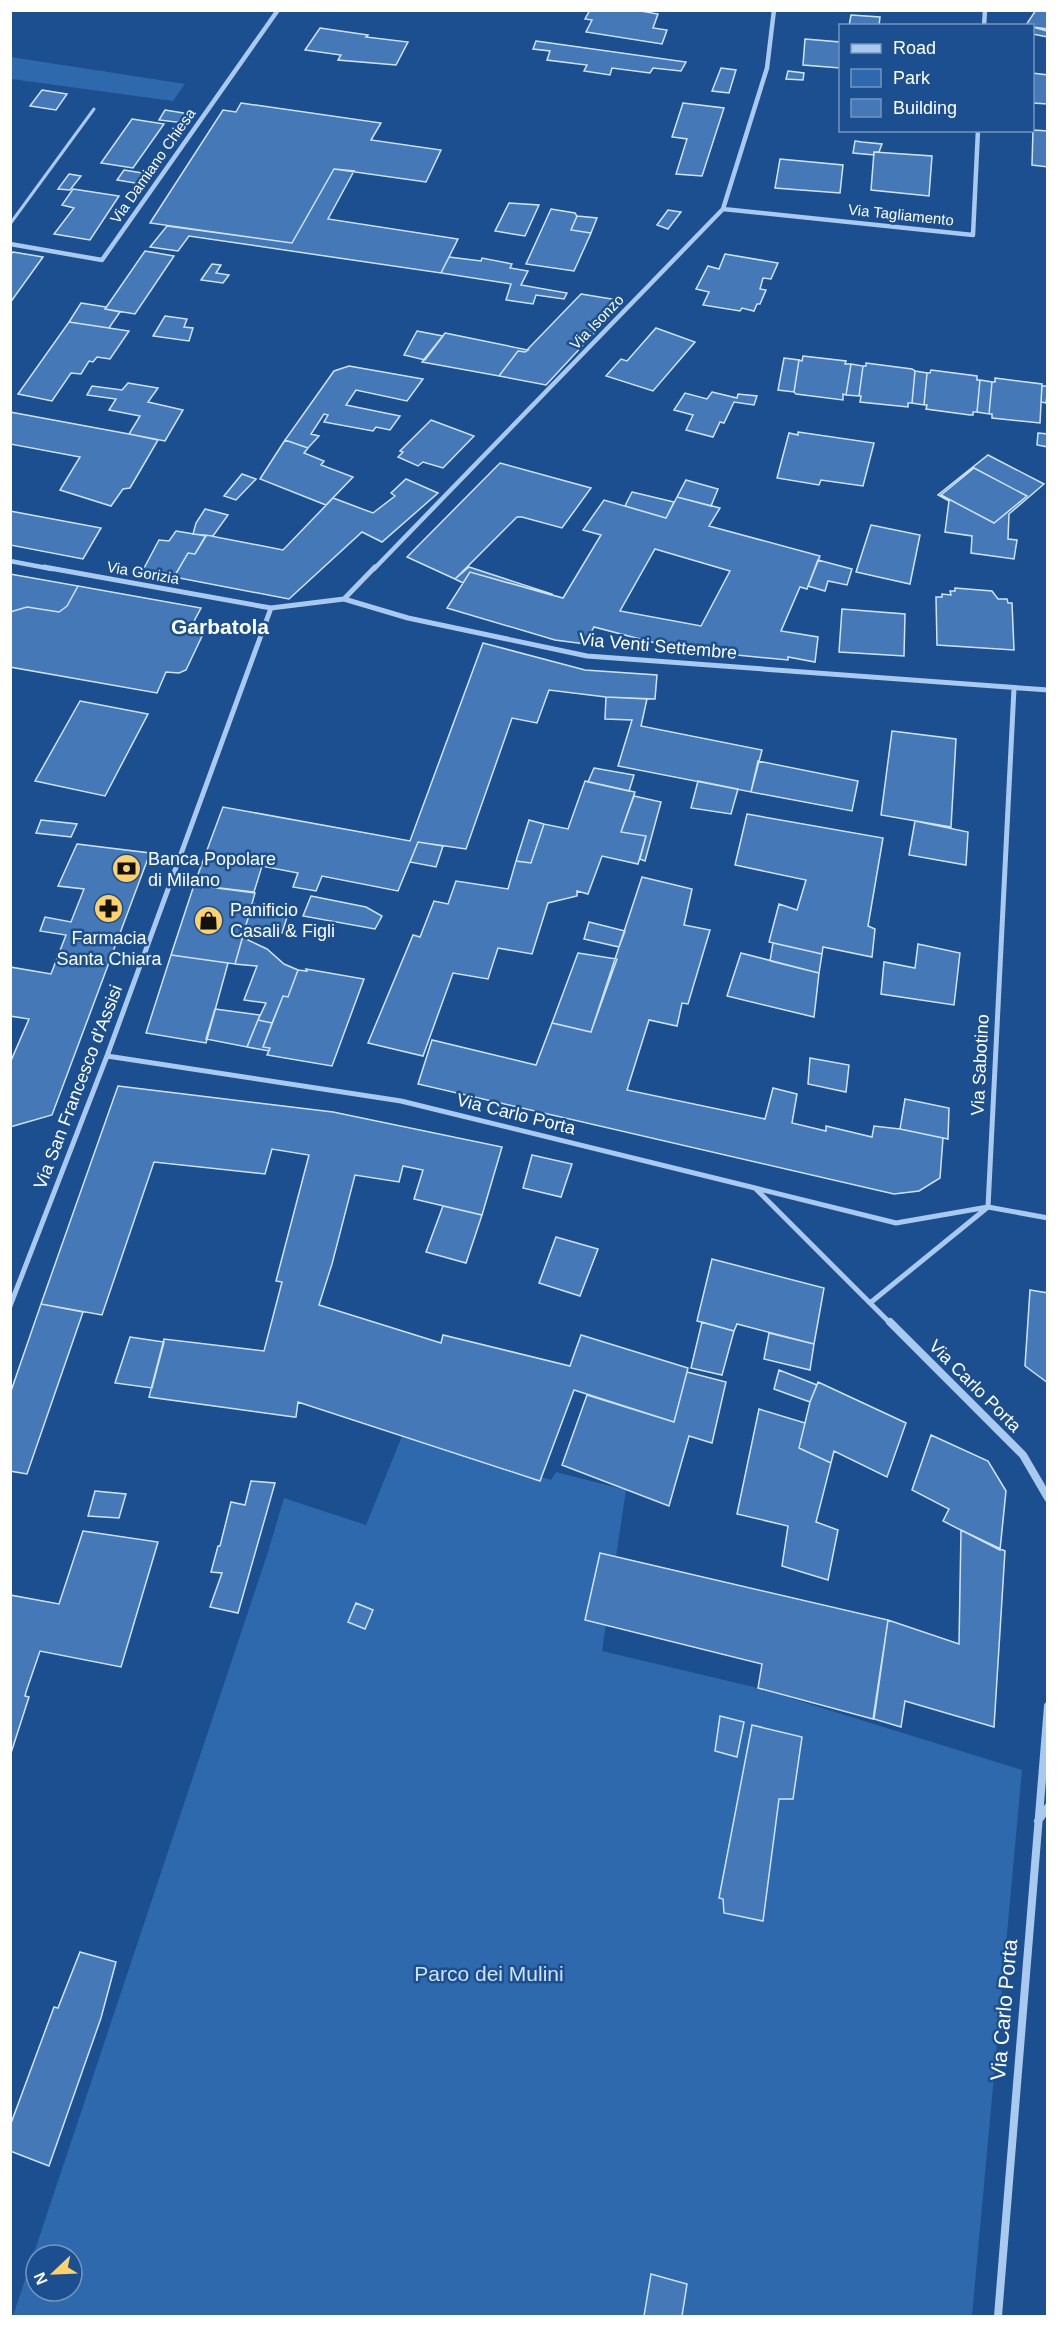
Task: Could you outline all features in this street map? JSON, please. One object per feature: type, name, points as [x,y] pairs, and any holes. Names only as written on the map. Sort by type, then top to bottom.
[{"type":"street","name":"Via Damiano Chiesa","points":[[10,244],[102,260],[278,10]]},
{"type":"street","name":"Via Isonzo","points":[[344,599],[723,209],[767,68],[774,10]]},
{"type":"street","name":"Via Tagliamento","points":[[723,209],[973,235],[978,132]]},
{"type":"street","name":"Via Gorizia","points":[[10,561],[271,608]]},
{"type":"street","name":"Via Venti Settembre","points":[[271,608],[344,599],[408,618],[586,656],[1047,690]]},
{"type":"street","name":"Via San Francesco d'Assisi","points":[[10,1306],[107,1056],[271,608]]},
{"type":"street","name":"Via Sabotino","points":[[988,1207],[1014,688]]},
{"type":"street","name":"Via Carlo Porta","points":[[107,1056],[401,1101],[755,1188],[1023,1455],[1045,1490],[1047,1498]]},
{"type":"street","points":[[755,1188],[896,1223],[988,1207],[1047,1218]]},
{"type":"street","points":[[870,1303],[988,1207]]},
{"type":"street","name":"Via Carlo Porta","points":[[998,2316],[1047,1706]]},
{"type":"street","points":[[1037,1822],[1047,1807]]},
{"type":"lane","points":[[10,224],[94,109]]},
{"type":"green space","points":[[11,57],[185,84],[173,101],[11,79]]},
{"type":"green space","name":"Parco dei Mulini","points":[[402,1436],[551,1480],[556,1472],[626,1490],[602,1651],[758,1688],[1022,1770],[972,2316],[13,2316],[24,2283],[24,2303],[84,2303],[84,2243],[37,2243],[284,1498],[366,1525]]},
{"type":"building","points":[[590,10],[635,10],[658,14],[653,28],[667,30],[662,44],[586,32],[592,20],[585,19]]},
{"type":"building","points":[[1036,10],[1048,10],[1047,31],[1034,27],[1034,24],[1027,24]]},
{"type":"building","points":[[851,15],[880,17],[879,24],[849,24]]},
{"type":"building","points":[[1034,27],[1048,29],[1048,37],[1034,34]]},
{"type":"building","points":[[320,28],[408,42],[396,65],[338,60],[341,55],[305,50]]},
{"type":"building","points":[[805,39],[839,42],[839,68],[803,65]]},
{"type":"building","points":[[536,41],[686,62],[681,71],[653,68],[650,73],[612,68],[610,75],[584,71],[587,65],[547,60],[550,51],[533,49]]},
{"type":"building","points":[[721,68],[736,70],[729,93],[712,91]]},
{"type":"building","points":[[788,71],[804,73],[803,80],[786,79]]},
{"type":"building","points":[[1034,73],[1048,75],[1048,104],[1034,103]]},
{"type":"building","points":[[42,90],[67,94],[56,110],[30,106]]},
{"type":"building","points":[[241,103],[381,123],[371,140],[441,150],[426,182],[334,169],[292,243],[150,223],[223,110],[236,112]]},
{"type":"building","points":[[683,103],[724,108],[702,176],[676,174],[687,139],[672,137]]},
{"type":"building","points":[[165,110],[190,114],[184,123],[159,120]]},
{"type":"building","points":[[132,119],[164,124],[133,168],[101,163]]},
{"type":"building","points":[[1034,130],[1048,131],[1048,167],[1032,165],[1033,132]]},
{"type":"building","points":[[855,141],[882,144],[879,152],[874,152],[874,155],[853,153]]},
{"type":"building","points":[[874,152],[932,156],[929,196],[871,190]]},
{"type":"building","points":[[780,159],[843,165],[840,193],[775,188]]},
{"type":"building","points":[[334,169],[354,171],[328,219],[458,239],[441,273],[189,236],[178,251],[150,247],[167,226],[292,243]]},
{"type":"building","points":[[124,170],[149,174],[141,184],[117,180]]},
{"type":"building","points":[[69,174],[81,176],[70,190],[58,189]]},
{"type":"building","points":[[73,189],[119,196],[90,240],[54,234],[74,208],[62,205]]},
{"type":"building","points":[[509,203],[539,205],[525,236],[495,231]]},
{"type":"building","points":[[551,209],[575,213],[577,216],[571,230],[591,233],[574,271],[526,264]]},
{"type":"building","points":[[668,210],[681,212],[668,229],[657,225]]},
{"type":"building","points":[[577,216],[597,218],[591,233],[571,230]]},
{"type":"building","points":[[145,251],[174,256],[135,314],[105,309]]},
{"type":"building","points":[[13,252],[43,257],[10,303],[10,255]]},
{"type":"building","points":[[725,254],[778,263],[771,279],[763,278],[760,289],[766,290],[754,311],[703,305],[709,292],[696,289],[708,266],[719,269]]},
{"type":"building","points":[[449,257],[481,261],[482,258],[512,264],[510,268],[528,271],[521,285],[567,293],[564,299],[536,295],[533,304],[506,300],[511,284],[441,273]]},
{"type":"building","points":[[212,264],[221,265],[216,273],[229,275],[223,283],[201,280]]},
{"type":"building","points":[[581,294],[624,301],[546,385],[499,376],[518,351],[525,352]]},
{"type":"building","points":[[81,303],[120,312],[109,328],[69,322]]},
{"type":"building","points":[[165,316],[187,319],[184,327],[193,328],[189,341],[153,336]]},
{"type":"building","points":[[69,322],[129,331],[110,359],[97,357],[93,362],[89,361],[81,374],[71,373],[52,401],[18,394]]},
{"type":"building","points":[[656,328],[695,342],[653,391],[606,376],[621,359],[627,361]]},
{"type":"building","points":[[417,331],[443,336],[425,360],[404,355]]},
{"type":"building","points":[[445,333],[528,350],[518,351],[499,376],[422,362]]},
{"type":"building","points":[[803,356],[846,361],[845,364],[851,364],[846,395],[843,394],[843,400],[794,392],[799,360],[802,361]]},
{"type":"building","points":[[784,358],[799,360],[794,392],[778,390]]},
{"type":"building","points":[[866,363],[915,371],[912,403],[908,403],[908,407],[860,402],[863,366],[866,366]]},
{"type":"building","points":[[851,364],[863,366],[859,396],[846,395]]},
{"type":"building","points":[[349,366],[423,379],[407,401],[356,390],[346,405],[400,416],[390,430],[376,427],[373,431],[324,422],[328,415],[324,414],[311,434],[319,436],[308,448],[285,440],[334,371]]},
{"type":"building","points":[[931,370],[977,376],[977,380],[980,380],[977,412],[970,415],[926,409],[927,405],[924,405],[927,373]]},
{"type":"building","points":[[915,371],[927,373],[924,405],[912,403]]},
{"type":"building","points":[[995,378],[1042,384],[1040,423],[992,418],[992,414],[989,414],[992,382],[995,382]]},
{"type":"building","points":[[980,380],[992,382],[989,414],[977,412]]},
{"type":"building","points":[[128,383],[158,388],[148,402],[183,410],[165,441],[129,434],[140,416],[109,410],[116,399],[87,395],[92,386],[122,390]]},
{"type":"building","points":[[1042,386],[1048,386],[1046,403],[1041,402]]},
{"type":"building","points":[[712,392],[737,398],[738,394],[757,396],[754,405],[734,402],[724,423],[720,422],[713,437],[686,430],[693,415],[674,410],[685,393],[707,399]]},
{"type":"building","points":[[10,412],[158,440],[130,488],[123,489],[111,506],[60,490],[80,457],[10,444]]},
{"type":"building","points":[[431,420],[474,436],[443,468],[423,462],[418,466],[398,457],[403,452],[400,451]]},
{"type":"building","points":[[798,432],[874,443],[863,486],[821,480],[819,485],[777,478],[789,433],[798,435]]},
{"type":"building","points":[[1038,433],[1048,434],[1048,447],[1037,445]]},
{"type":"building","points":[[285,440],[308,448],[304,453],[324,461],[321,465],[353,477],[326,505],[260,479]]},
{"type":"building","points":[[988,455],[1044,484],[1009,514],[1008,539],[1017,540],[1014,559],[971,553],[972,536],[945,532],[949,501],[938,495]],"holes":[[[974,468],[1027,496],[994,523],[941,495]]]},
{"type":"building","points":[[500,463],[591,488],[562,528],[517,517],[455,579],[407,557]]},
{"type":"building","points":[[974,468],[1027,496],[994,523],[941,495]]},
{"type":"building","points":[[242,474],[256,479],[236,500],[224,496]]},
{"type":"building","points":[[406,479],[438,493],[382,542],[362,532],[289,599],[174,577],[188,553],[195,554],[206,535],[283,550],[333,498],[373,513],[395,496],[391,493]]},
{"type":"building","points":[[686,480],[718,489],[711,506],[677,497]]},
{"type":"building","points":[[632,492],[674,502],[666,518],[625,506]]},
{"type":"building","points":[[677,497],[720,508],[709,526],[820,556],[807,589],[800,587],[781,631],[818,637],[815,662],[788,657],[788,660],[666,648],[659,644],[594,627],[585,644],[555,640],[447,608],[470,572],[563,598],[601,535],[583,530],[604,500],[666,518]],"holes":[[[655,549],[730,571],[701,626],[620,611]]]},
{"type":"building","points":[[205,509],[228,515],[213,536],[193,534],[196,523]]},
{"type":"building","points":[[10,511],[101,528],[83,559],[10,545]]},
{"type":"building","points":[[871,525],[920,535],[910,584],[856,572]]},
{"type":"building","points":[[176,531],[206,536],[195,554],[188,553],[174,577],[142,572],[159,540],[169,541]]},
{"type":"building","points":[[818,560],[852,569],[847,585],[828,581],[825,591],[808,586]]},
{"type":"building","points":[[469,567],[552,594],[470,572],[463,583],[455,579]]},
{"type":"building","points":[[10,574],[78,586],[67,606],[59,612],[27,607],[10,612]]},
{"type":"building","points":[[78,586],[201,608],[191,627],[203,634],[186,670],[179,673],[166,672],[157,693],[10,667],[10,612],[27,607],[59,612],[67,606]]},
{"type":"building","points":[[955,588],[992,591],[998,599],[1007,599],[1008,603],[1012,603],[1014,650],[937,645],[936,597],[942,597],[942,594],[951,595],[950,591],[955,591]]},
{"type":"building","points":[[842,609],[905,614],[904,656],[839,652]]},
{"type":"building","points":[[483,643],[585,670],[657,675],[655,699],[606,697],[549,690],[537,723],[512,718],[466,849],[418,842],[398,891],[322,876],[316,891],[293,887],[298,873],[262,866],[254,892],[194,885],[223,807],[410,841]]},
{"type":"building","points":[[606,697],[647,699],[641,726],[762,750],[751,792],[618,766],[632,720],[605,719]]},
{"type":"building","points":[[80,701],[148,714],[105,796],[35,781]]},
{"type":"building","points":[[892,731],[956,739],[951,827],[881,815]]},
{"type":"building","points":[[758,761],[858,781],[852,811],[751,792]]},
{"type":"building","points":[[594,768],[634,775],[629,791],[588,782]]},
{"type":"building","points":[[585,781],[635,792],[621,832],[646,836],[638,864],[602,856],[588,894],[577,891],[577,896],[548,903],[532,954],[498,948],[488,979],[453,973],[423,1056],[368,1043],[413,935],[420,937],[434,901],[448,904],[456,881],[508,889],[516,861],[531,863],[544,824],[568,829]]},
{"type":"building","points":[[698,781],[738,789],[731,814],[691,808]]},
{"type":"building","points":[[634,796],[661,802],[645,861],[640,859],[646,836],[621,832]]},
{"type":"building","points":[[747,814],[883,838],[868,926],[875,929],[872,957],[823,947],[822,954],[769,942],[779,904],[797,910],[806,880],[735,865]]},
{"type":"building","points":[[41,820],[77,824],[71,837],[36,833]]},
{"type":"building","points":[[529,820],[544,824],[531,863],[516,861]]},
{"type":"building","points":[[915,821],[968,832],[966,865],[909,855]]},
{"type":"building","points":[[418,842],[443,846],[436,867],[410,862]]},
{"type":"building","points":[[77,844],[150,853],[52,1115],[10,1127],[10,1063],[29,1019],[10,1016],[10,967],[51,974],[66,935],[40,931],[45,917],[71,922],[84,889],[58,886]]},
{"type":"building","points":[[642,877],[692,889],[684,925],[710,930],[688,1004],[682,1003],[677,1026],[649,1020],[627,1090],[765,1119],[773,1088],[797,1094],[792,1123],[826,1131],[826,1126],[872,1137],[874,1126],[943,1138],[940,1178],[919,1191],[894,1194],[418,1084],[432,1040],[536,1065],[552,1023],[591,1032]]},
{"type":"building","points":[[194,885],[255,893],[235,964],[171,955]]},
{"type":"building","points":[[311,896],[366,907],[382,916],[375,929],[303,916]]},
{"type":"building","points":[[252,904],[289,911],[282,933],[252,927],[248,940],[267,949],[284,964],[298,970],[288,997],[283,996],[272,1023],[258,1020],[266,1003],[244,1000],[257,966],[235,964]]},
{"type":"building","points":[[589,922],[625,931],[619,947],[584,939]]},
{"type":"building","points":[[773,943],[822,954],[819,973],[770,961]]},
{"type":"building","points":[[918,944],[960,953],[954,1005],[881,994],[884,962],[915,968]]},
{"type":"building","points":[[578,953],[617,959],[591,1032],[552,1023]]},
{"type":"building","points":[[741,953],[819,973],[814,1017],[727,996]]},
{"type":"building","points":[[171,955],[228,963],[206,1043],[146,1033]]},
{"type":"building","points":[[306,969],[364,979],[332,1066],[267,1055],[270,1048],[263,1047],[283,996],[288,997],[298,970],[307,971]]},
{"type":"building","points":[[215,1009],[260,1015],[247,1047],[206,1039]]},
{"type":"building","points":[[258,1020],[272,1023],[263,1047],[270,1048],[269,1051],[247,1047]]},
{"type":"building","points":[[810,1058],[849,1065],[846,1092],[808,1084]]},
{"type":"building","points":[[118,1086],[333,1112],[502,1147],[482,1215],[414,1199],[423,1170],[403,1166],[399,1182],[355,1175],[319,1305],[441,1343],[443,1335],[570,1366],[581,1335],[688,1368],[674,1422],[574,1390],[540,1481],[298,1402],[296,1417],[294,1417],[149,1397],[164,1339],[264,1351],[282,1282],[276,1281],[309,1155],[272,1149],[265,1174],[154,1162],[102,1315],[41,1304]]},
{"type":"building","points":[[905,1099],[949,1108],[948,1139],[900,1129]]},
{"type":"building","points":[[532,1155],[572,1164],[561,1197],[523,1188]]},
{"type":"building","points":[[443,1206],[482,1215],[466,1263],[426,1252]]},
{"type":"building","points":[[556,1237],[598,1249],[580,1296],[539,1283]]},
{"type":"building","points":[[712,1259],[824,1288],[814,1344],[737,1324],[734,1331],[697,1321]]},
{"type":"building","points":[[1030,1290],[1048,1293],[1048,1383],[1025,1366]]},
{"type":"building","points":[[41,1304],[83,1312],[27,1474],[10,1471],[10,1394]]},
{"type":"building","points":[[702,1322],[734,1331],[722,1375],[691,1368]]},
{"type":"building","points":[[769,1333],[814,1344],[810,1370],[764,1359]]},
{"type":"building","points":[[130,1337],[164,1342],[152,1388],[115,1383]]},
{"type":"building","points":[[779,1370],[817,1385],[810,1402],[774,1389]]},
{"type":"building","points":[[687,1372],[726,1382],[712,1443],[689,1436],[669,1506],[562,1465],[587,1395],[674,1422]]},
{"type":"building","points":[[818,1382],[906,1423],[887,1477],[834,1451],[831,1463],[799,1448],[810,1402]]},
{"type":"building","points":[[759,1409],[805,1423],[799,1448],[831,1463],[816,1522],[838,1530],[828,1580],[782,1566],[788,1526],[737,1514]]},
{"type":"building","points":[[931,1435],[988,1461],[1006,1491],[1000,1550],[943,1521],[949,1509],[912,1490]]},
{"type":"building","points":[[251,1481],[275,1483],[238,1613],[210,1607],[222,1573],[211,1572],[231,1502],[245,1505]]},
{"type":"building","points":[[95,1491],[126,1494],[119,1518],[88,1516]]},
{"type":"building","points":[[961,1530],[1005,1551],[994,1727],[905,1701],[901,1727],[874,1719],[888,1620],[959,1644]]},
{"type":"building","points":[[83,1531],[158,1542],[121,1667],[40,1651],[26,1692],[25,1696],[29,1697],[10,1756],[10,1595],[59,1604]]},
{"type":"building","points":[[600,1553],[888,1620],[873,1719],[758,1688],[762,1664],[585,1620]]},
{"type":"building","points":[[356,1603],[373,1610],[365,1629],[348,1622]]},
{"type":"building","points":[[720,1716],[744,1722],[737,1757],[715,1751]]},
{"type":"building","points":[[752,1725],[802,1737],[793,1799],[779,1799],[763,1921],[724,1913],[723,1899],[719,1898]]},
{"type":"building","points":[[80,1952],[116,1962],[101,2018],[49,2166],[10,2151],[10,2126],[54,2007],[58,2008]]},
{"type":"building","points":[[651,2274],[687,2284],[682,2316],[644,2316]]},
{"type":"place","name":"Banca Popolare di Milano","points":[[127,869]]},
{"type":"place","name":"Farmacia Santa Chiara","points":[[109,909]]},
{"type":"place","name":"Panificio Casali & Figli","points":[[209,920]]},
{"type":"district","name":"Garbatola","points":[[220,627]]}]
